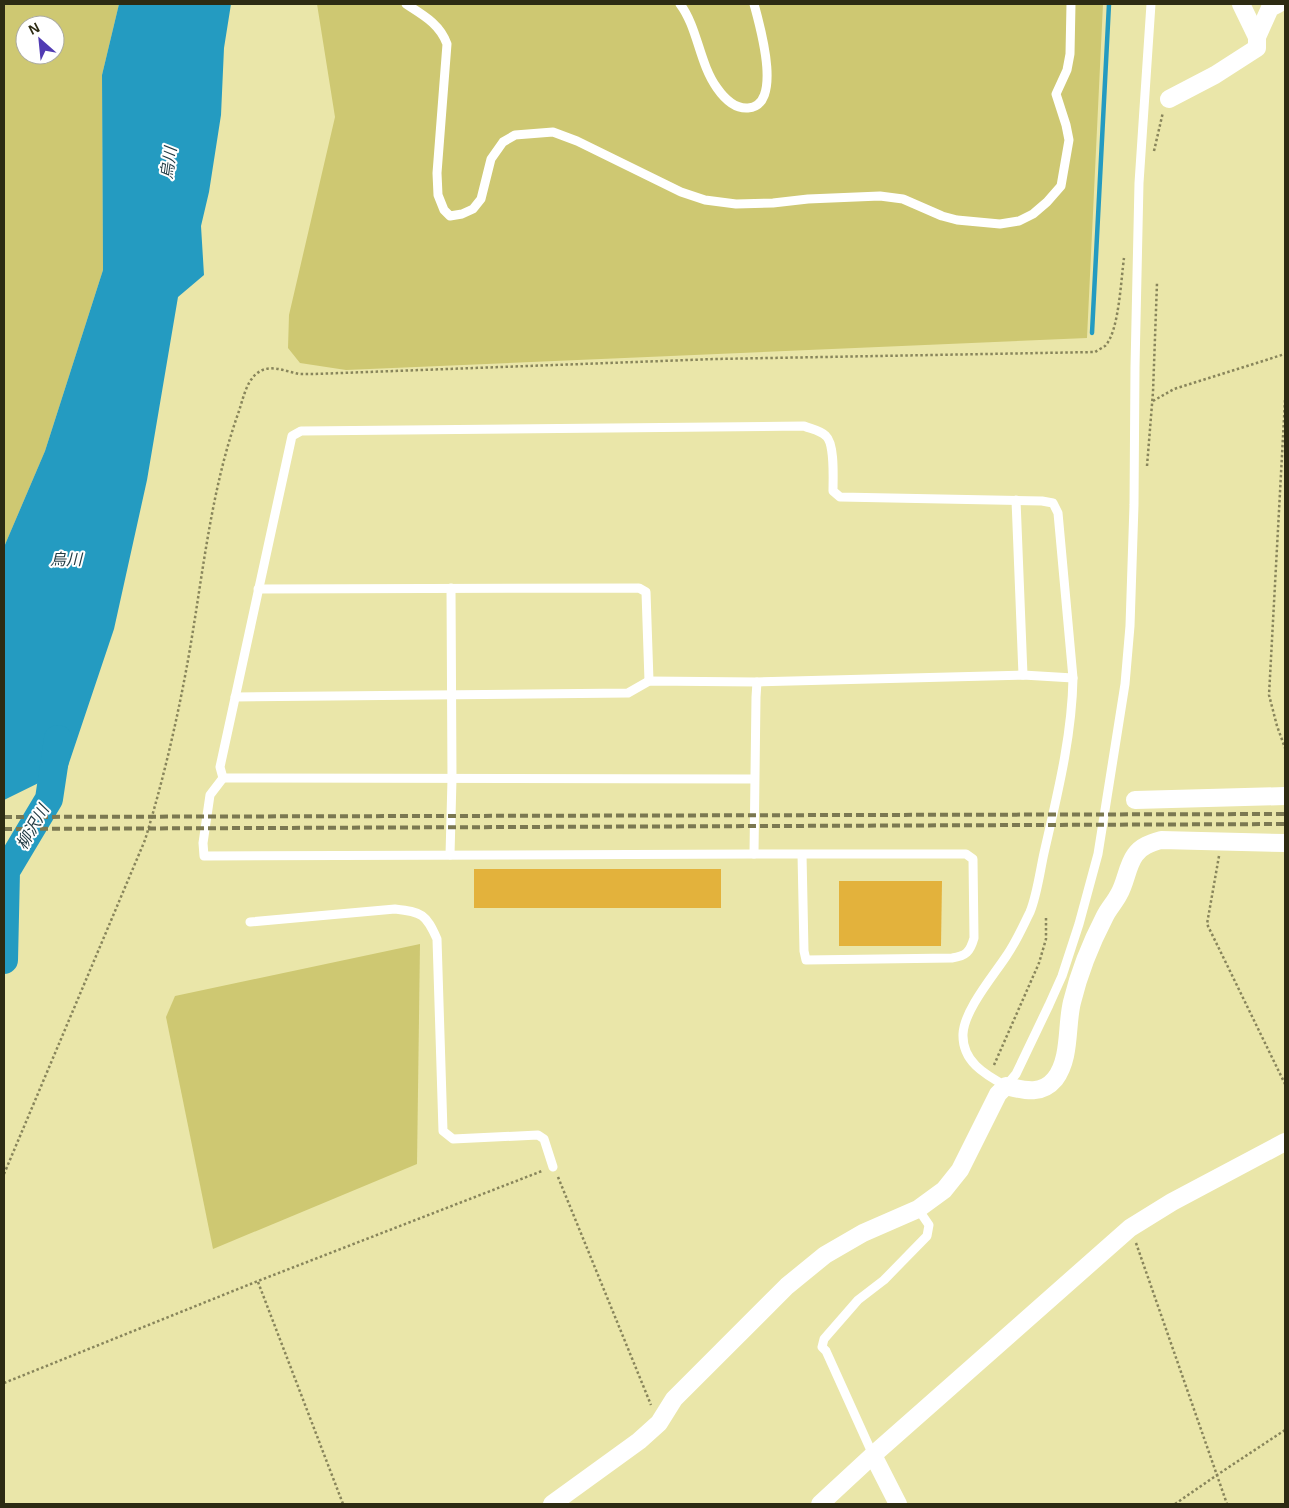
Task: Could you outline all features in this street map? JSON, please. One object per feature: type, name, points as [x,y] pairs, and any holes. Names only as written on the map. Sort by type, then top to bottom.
[{"type":"street","points":[[1241,4],[1257,37]]},
{"type":"street","points":[[1170,99],[1215,75],[1257,48],[1257,37],[1270,8],[1278,4]]},
{"type":"street","points":[[1135,800],[1285,796]]},
{"type":"street","points":[[552,1504],[639,1441],[658,1423],[674,1399],[787,1286],[825,1255],[863,1233],[918,1209],[944,1190],[960,1170],[998,1094],[1006,1086],[1029,1091],[1038,1090],[1054,1080],[1061,1069],[1065,1054],[1072,1002],[1087,957],[1105,916],[1120,893],[1134,856],[1140,849],[1149,843],[1161,840],[1285,843]]},
{"type":"street","points":[[820,1504],[1130,1228],[1172,1202],[1285,1142]]},
{"type":"street","points":[[874,1455],[898,1504]]},
{"type":"lane","points":[[406,4],[436,25],[444,34],[447,44],[437,173],[438,195],[444,210],[450,216],[468,212],[481,199],[491,159],[503,142],[515,134],[553,132],[577,141],[682,192],[705,200],[736,204],[880,196],[903,199],[942,216],[958,220],[1000,224],[1019,221],[1033,214],[1047,202],[1060,186],[1069,140],[1056,94],[1067,70],[1070,54],[1071,4]]},
{"type":"lane","points":[[680,4],[716,87],[725,98],[737,106],[748,108],[758,104],[764,96],[766,86],[765,44],[754,4]]},
{"type":"lane","points":[[802,854],[804,951],[806,960],[952,958],[963,956],[970,951],[974,938],[973,859],[966,854],[802,854],[754,854],[204,856],[203,842],[210,795],[222,778],[220,767],[292,436],[301,431],[804,426],[817,430],[827,437],[831,444],[833,491],[840,498],[1016,500],[1053,503],[1058,513],[1073,678],[1072,701],[1061,778],[1031,910],[1008,954],[983,989],[965,1022],[963,1032],[963,1044],[975,1066],[1006,1086],[1016,1074],[1049,1005],[1062,976],[1079,924],[1098,854],[1125,684],[1130,626],[1134,505],[1139,183],[1150,4]]},
{"type":"lane","points":[[1016,500],[1023,675]]},
{"type":"lane","points":[[450,855],[452,779],[451,588]]},
{"type":"lane","points":[[258,589],[639,588],[646,592],[649,681]]},
{"type":"lane","points":[[235,697],[628,694],[649,681],[757,682],[1023,675],[1073,678]]},
{"type":"lane","points":[[754,854],[757,682]]},
{"type":"lane","points":[[222,778],[754,779]]},
{"type":"lane","points":[[250,922],[395,909],[417,911],[430,924],[437,939],[443,1131],[453,1140],[538,1135],[544,1139],[553,1167]]},
{"type":"lane","points":[[874,1455],[822,1347],[824,1339],[858,1300],[884,1280],[927,1236],[929,1226],[918,1209]]},
{"type":"path","points":[[1152,159],[1165,107],[1170,99]]},
{"type":"path","points":[[4,1174],[146,840],[161,790],[188,660],[211,515],[231,434],[249,381],[258,372],[268,368],[280,368],[300,374],[314,374],[715,359],[1094,352],[1105,346],[1115,326],[1125,249]]},
{"type":"path","points":[[1147,468],[1158,283]]},
{"type":"path","points":[[1152,401],[1174,389],[1285,354]]},
{"type":"path","points":[[1285,400],[1269,696],[1276,726],[1285,748]]},
{"type":"path","points":[[1221,842],[1207,924],[1285,1084]]},
{"type":"path","points":[[989,1076],[1039,963],[1046,938],[1046,917]]},
{"type":"path","points":[[4,1383],[553,1167],[658,1423]]},
{"type":"path","points":[[1130,1228],[1227,1504]]},
{"type":"path","points":[[258,1282],[343,1504]]},
{"type":"path","points":[[1175,1504],[1285,1430]]},
{"type":"shaded area","points":[[4,4],[119,4],[102,75],[103,270],[45,451],[4,547]]},
{"type":"shaded area","points":[[317,4],[1103,4],[1087,338],[346,370],[300,363],[288,348],[289,315],[335,117]]},
{"type":"shaded area","points":[[420,944],[417,1164],[213,1249],[166,1017],[175,996]]},
{"type":"water","name":"烏川","points":[[119,4],[231,4],[224,48],[221,115],[209,192],[201,226],[204,275],[178,297],[147,480],[114,629],[67,769],[4,800],[4,547],[45,451],[103,270],[102,75]]},
{"type":"building","points":[[474,869],[721,869],[721,908],[474,908]]},
{"type":"building","points":[[839,881],[942,881],[941,946],[839,946]]},
{"type":"waterway","points":[[1092,333],[1109,4]]},
{"type":"waterway","name":"柳沢川","points":[[4,960],[6,871],[49,799],[58,739]]},
{"type":"railway","points":[[4,817],[1285,814]]},
{"type":"railway","points":[[4,829],[1285,824]]}]
